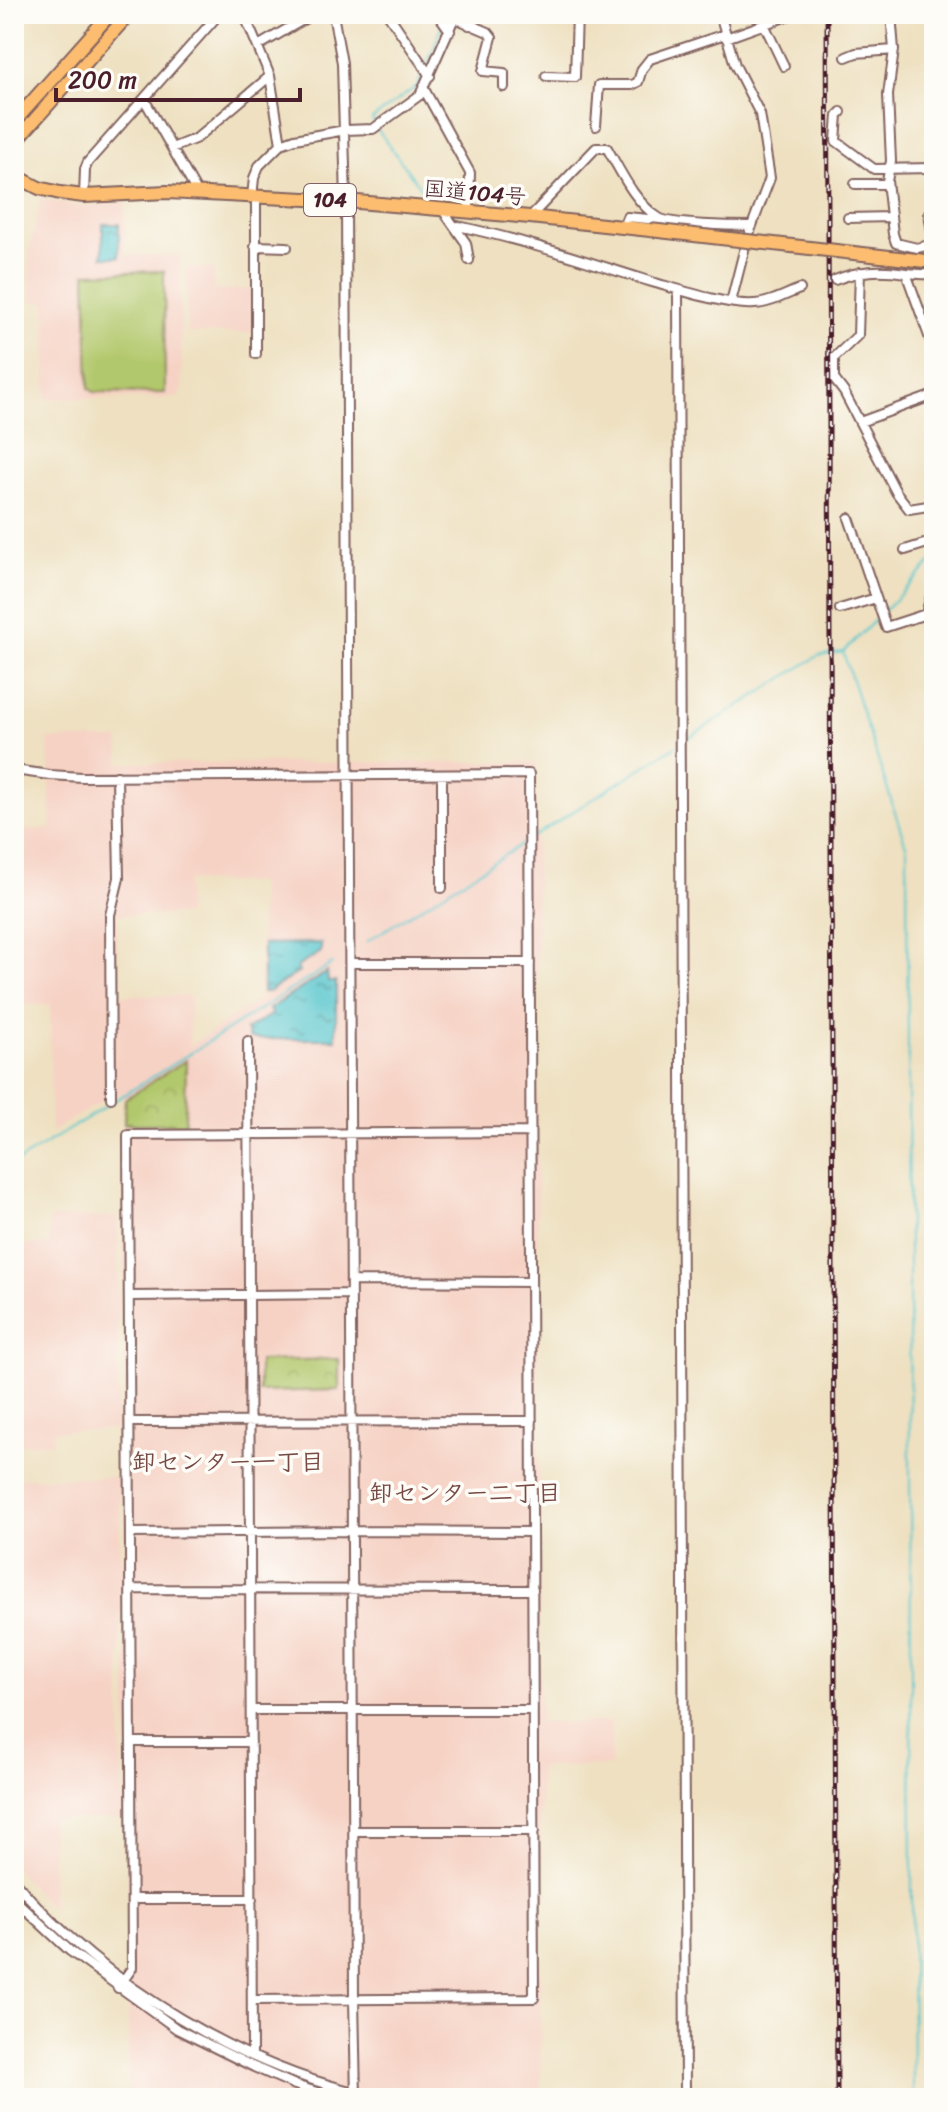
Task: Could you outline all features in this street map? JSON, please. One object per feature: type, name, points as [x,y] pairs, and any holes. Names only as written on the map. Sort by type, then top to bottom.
[{"type":"highway","points":[[14,122],[110,14]]},
{"type":"highway","points":[[14,143],[129,14]]},
{"type":"highway","name":"国道104号","points":[[17,181],[84,196],[167,192],[441,209],[934,262]]},
{"type":"street","points":[[14,23],[22,14]]},
{"type":"street","points":[[84,196],[88,162],[219,14]]},
{"type":"street","points":[[244,14],[270,76],[281,144]]},
{"type":"street","points":[[258,46],[313,14]]},
{"type":"street","points":[[333,14],[342,63],[346,201],[356,2096]]},
{"type":"street","points":[[388,14],[430,76]]},
{"type":"street","points":[[438,14],[450,31]]},
{"type":"street","points":[[469,25],[476,14]]},
{"type":"street","points":[[546,76],[575,77],[577,14]]},
{"type":"street","points":[[623,227],[627,217],[750,229],[770,178],[760,114],[735,65],[720,14]]},
{"type":"street","points":[[596,126],[599,85],[632,85],[638,82],[642,69],[650,59],[793,14]]},
{"type":"street","points":[[891,14],[894,50],[888,95],[891,161],[887,184],[896,243],[917,248],[934,244],[929,214]]},
{"type":"street","points":[[256,354],[254,178],[259,166],[281,144],[295,139],[345,130],[373,129],[420,95],[456,16],[492,37],[483,71],[504,73],[504,87]]},
{"type":"street","points":[[764,24],[784,66]]},
{"type":"street","points":[[846,57],[856,53],[894,50]]},
{"type":"street","points":[[172,148],[197,138],[270,76]]},
{"type":"street","points":[[424,89],[470,173],[469,212]]},
{"type":"street","points":[[144,99],[198,194]]},
{"type":"street","points":[[841,112],[838,115],[836,141],[874,169],[934,168]]},
{"type":"street","points":[[530,217],[596,148],[607,148],[631,191],[660,220]]},
{"type":"street","points":[[855,184],[887,184]]},
{"type":"street","points":[[441,209],[466,243],[469,260]]},
{"type":"street","points":[[492,233],[494,214]]},
{"type":"street","points":[[848,218],[891,217]]},
{"type":"street","points":[[456,228],[492,233],[678,290],[731,302],[753,305],[800,289]]},
{"type":"street","points":[[255,246],[287,247]]},
{"type":"street","points":[[731,302],[744,251]]},
{"type":"street","points":[[835,280],[881,269],[934,275]]},
{"type":"street","points":[[860,272],[858,335],[834,358],[833,375],[896,492],[909,509],[934,505]]},
{"type":"street","points":[[906,273],[933,346]]},
{"type":"street","points":[[678,290],[685,2098]]},
{"type":"street","points":[[860,422],[934,395]]},
{"type":"street","points":[[849,518],[886,627],[926,614],[934,584]]},
{"type":"street","points":[[905,550],[934,541]]},
{"type":"street","points":[[840,609],[876,598]]},
{"type":"street","points":[[14,770],[50,775],[117,776],[529,774],[534,1998],[253,2000]]},
{"type":"street","points":[[442,775],[442,888]]},
{"type":"street","points":[[111,1098],[110,915],[119,878],[117,776]]},
{"type":"street","points":[[350,963],[530,963]]},
{"type":"street","points":[[248,1041],[252,2055]]},
{"type":"street","points":[[121,1984],[132,1968],[128,1135],[530,1132]]},
{"type":"street","points":[[351,1281],[531,1282]]},
{"type":"street","points":[[129,1296],[351,1294]]},
{"type":"street","points":[[130,1422],[532,1421]]},
{"type":"street","points":[[130,1533],[532,1532]]},
{"type":"street","points":[[131,1589],[533,1590]]},
{"type":"street","points":[[251,1710],[533,1710]]},
{"type":"street","points":[[132,1742],[251,1742]]},
{"type":"street","points":[[354,1831],[534,1831]]},
{"type":"street","points":[[14,1881],[82,1949],[177,2029],[295,2085],[335,2098]]},
{"type":"street","points":[[14,1899],[70,1951],[182,2021],[298,2074],[356,2096],[380,2098]]},
{"type":"street","points":[[132,1899],[252,1899]]},
{"type":"shaded area","points":[[41,199],[86,206],[125,201],[125,255],[180,256],[182,388],[178,398],[46,399],[46,302],[31,302],[29,253]]},
{"type":"shaded area","points":[[186,268],[214,268],[214,290],[253,289],[253,333],[187,333]]},
{"type":"shaded area","points":[[48,739],[119,739],[120,763],[536,762],[540,1723],[611,1722],[611,1766],[540,1767],[541,2098],[423,2098],[407,2094],[406,2098],[128,2098],[130,1975],[126,1612],[120,1612],[122,1819],[52,1819],[52,1906],[14,1868],[14,1478],[120,1477],[120,1560],[126,1560],[123,1097],[117,1092],[51,1132],[50,1005],[14,1005],[14,830],[51,829]],"holes":[[[187,881],[260,883],[260,999],[189,1046],[190,996],[117,995],[117,915],[187,915]]]},
{"type":"shaded area","points":[[118,1217],[118,1430],[53,1431],[53,1443],[14,1444],[14,1245],[49,1244],[49,1218]]},
{"type":"green space","points":[[164,271],[165,393],[94,392],[89,388],[86,273]]},
{"type":"green space","points":[[186,1060],[185,1124],[124,1124],[125,1099]]},
{"type":"green space","points":[[339,1359],[339,1390],[259,1392],[259,1361]]},
{"type":"water","points":[[103,224],[119,224],[119,257],[103,257]]},
{"type":"water","points":[[321,943],[321,952],[297,967],[299,972],[268,992],[263,992],[263,944]]},
{"type":"water","points":[[327,972],[328,982],[336,982],[336,1039],[250,1039],[246,1030],[272,1014],[269,1009]]},
{"type":"waterway","points":[[426,66],[443,24]]},
{"type":"waterway","points":[[375,125],[372,119],[417,86],[423,72]]},
{"type":"waterway","points":[[378,130],[427,197]]},
{"type":"waterway","points":[[883,612],[934,560]]},
{"type":"waterway","points":[[685,740],[818,656],[843,652],[879,616]]},
{"type":"waterway","points":[[843,652],[907,849],[913,2098]]},
{"type":"waterway","points":[[533,837],[676,746]]},
{"type":"waterway","points":[[366,942],[527,841]]},
{"type":"waterway","points":[[14,1164],[332,964]]},
{"type":"railway","points":[[827,14],[837,2098]]},
{"type":"district","name":"卸センター一丁目","points":[[228,1462]]},
{"type":"district","name":"卸センター二丁目","points":[[465,1493]]}]
